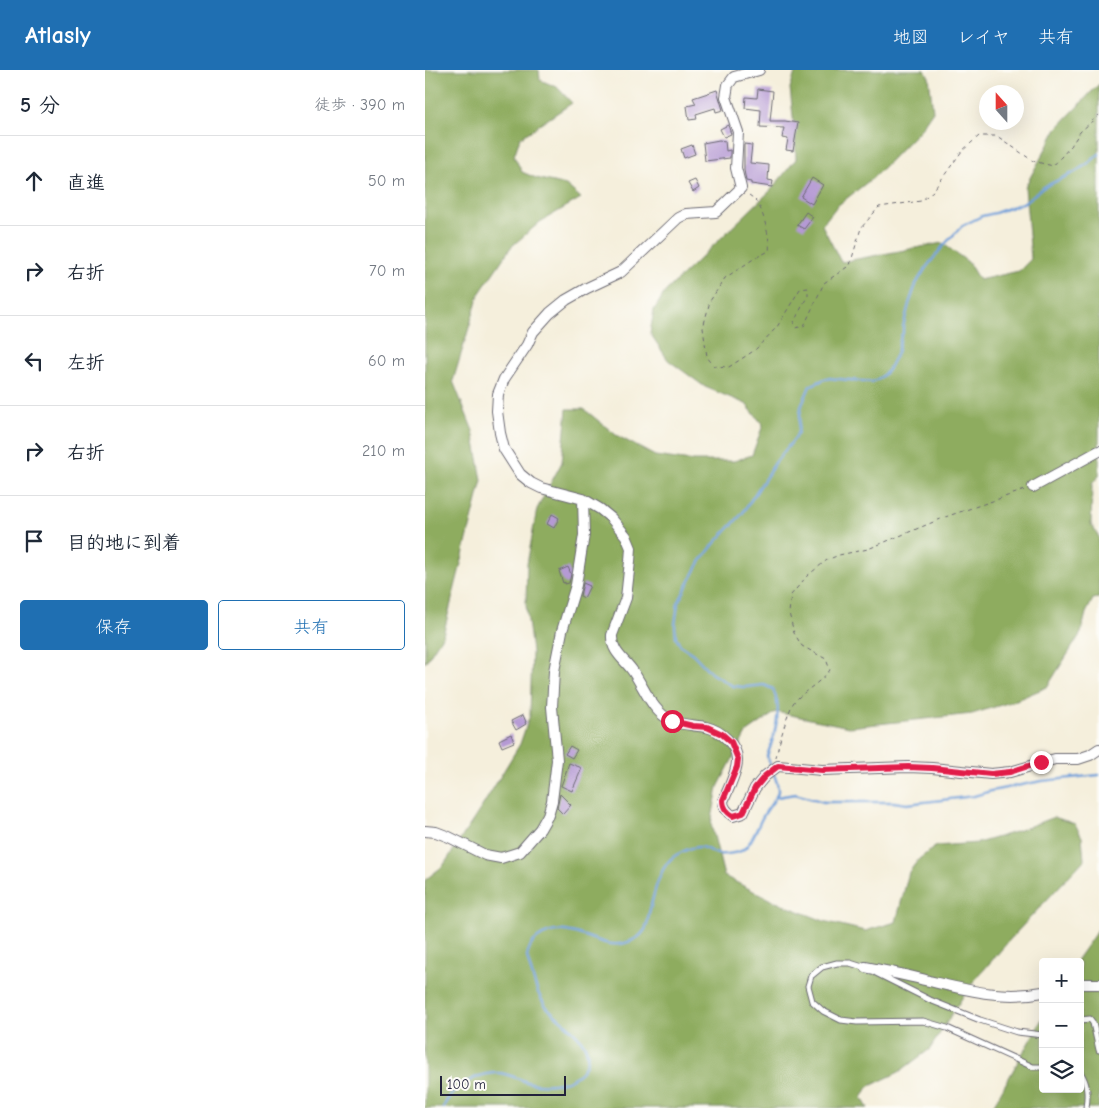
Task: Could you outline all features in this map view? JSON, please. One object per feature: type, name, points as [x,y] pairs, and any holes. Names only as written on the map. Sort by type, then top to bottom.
[{"type":"street","points":[[759,70],[734,77],[728,85],[726,97],[738,132],[736,168],[741,188],[716,212],[686,214],[678,218],[621,272],[573,296],[550,313],[533,332],[527,345],[504,379],[498,394],[497,411],[504,449],[520,474],[531,483],[541,488],[583,499],[611,518],[626,536],[631,548],[626,598],[611,641],[617,654],[632,669],[648,698],[659,712],[672,721],[707,727],[722,734],[731,742],[738,759],[737,767],[723,800],[723,806],[733,816],[743,813],[755,788],[765,776],[778,766],[822,770],[908,767],[991,774],[1010,772],[1055,760],[1078,759],[1090,756],[1099,749]]},
{"type":"street","points":[[1033,487],[1099,451]]},
{"type":"street","points":[[425,831],[436,832],[485,855],[501,858],[520,852],[540,830],[548,815],[552,801],[557,760],[552,706],[554,671],[562,631],[577,577],[584,535],[583,499]]},
{"type":"street","points":[[865,967],[995,995],[1039,992]]},
{"type":"street","points":[[1084,984],[1099,984]]},
{"type":"lane","points":[[1039,1035],[1017,1032],[980,1020],[930,1000],[865,967],[850,963],[837,963],[822,967],[811,976],[808,986],[812,1001],[823,1011],[841,1020],[857,1022],[923,1022],[947,1028],[1033,1067],[1039,1067]]},
{"type":"lane","points":[[1084,1020],[1089,1019],[1093,1023],[1099,1050]]},
{"type":"lane","points":[[1084,1078],[1088,1097],[1086,1108]]},
{"type":"path","points":[[741,188],[758,204],[770,247],[769,251],[725,278],[709,301],[703,328],[707,356],[714,366],[729,367],[755,350],[777,327],[801,289],[808,288],[808,295],[795,322],[795,328],[804,326],[825,283],[850,265],[861,228],[879,207],[921,201],[933,191],[962,151],[979,136],[997,136],[1033,161],[1053,166],[1071,146],[1080,132],[1099,115]]},
{"type":"path","points":[[778,766],[776,756],[778,747],[792,704],[804,692],[825,677],[830,670],[827,659],[802,646],[794,633],[789,613],[791,595],[807,576],[827,560],[839,555],[868,549],[948,516],[1033,487]]},
{"type":"green space","points":[[425,70],[539,70],[540,80],[557,87],[572,103],[520,138],[514,156],[522,172],[536,178],[566,185],[581,198],[540,222],[511,247],[479,294],[453,381],[473,431],[482,480],[443,635],[425,663]]},
{"type":"green space","points":[[796,70],[925,70],[929,77],[933,111],[920,130],[874,177],[837,206],[822,225],[841,262],[942,243],[968,262],[979,280],[1019,271],[1031,259],[1025,187],[1057,128],[1099,84],[1099,476],[1092,484],[1091,524],[1099,537],[1099,598],[1093,599],[1086,613],[1081,633],[1047,687],[1014,701],[972,714],[849,727],[776,712],[746,733],[718,787],[711,824],[724,876],[771,900],[824,921],[865,931],[896,922],[909,872],[919,859],[936,846],[978,843],[1012,833],[1054,817],[1075,824],[1082,837],[1084,860],[1014,935],[969,987],[930,1049],[899,1072],[868,1087],[862,1098],[868,1108],[425,1108],[425,880],[443,866],[483,805],[520,744],[530,715],[532,652],[526,605],[527,564],[537,509],[562,462],[567,409],[584,409],[616,435],[655,456],[691,461],[734,461],[752,455],[763,425],[746,404],[705,387],[668,360],[650,333],[654,310],[665,292],[771,190],[796,159],[790,88]]},
{"type":"green space","points":[[1099,928],[1099,1108],[992,1108],[1039,1024],[1039,1093],[1084,1093],[1084,958],[1078,958]]},
{"type":"building","points":[[758,89],[773,91],[770,121],[798,123],[793,151],[786,150],[788,139],[782,138],[784,128],[760,127],[761,110],[745,108],[746,97],[757,98]]},
{"type":"building","points":[[717,90],[723,110],[716,112],[715,108],[696,114],[697,119],[689,120],[687,106],[696,104],[693,98]]},
{"type":"building","points":[[728,125],[731,134],[724,137],[720,129]]},
{"type":"building","points":[[719,140],[725,141],[726,151],[730,150],[730,158],[705,161],[703,143]]},
{"type":"building","points":[[744,144],[752,145],[750,163],[769,165],[768,180],[773,181],[772,187],[751,184],[751,182],[746,181]]},
{"type":"building","points":[[692,145],[695,154],[684,158],[681,149]]},
{"type":"building","points":[[812,178],[823,185],[812,204],[801,197]]},
{"type":"building","points":[[695,180],[699,188],[693,192],[688,183]]},
{"type":"building","points":[[806,212],[813,217],[804,229],[797,225]]},
{"type":"building","points":[[552,514],[559,518],[554,528],[547,524]]},
{"type":"building","points":[[568,567],[571,574],[569,583],[565,584],[559,571]]},
{"type":"building","points":[[583,583],[590,586],[584,598],[580,596]]},
{"type":"building","points":[[523,715],[526,724],[516,730],[511,721]]},
{"type":"building","points":[[511,734],[514,742],[502,747],[499,740]]},
{"type":"building","points":[[570,746],[577,750],[572,758],[565,754]]},
{"type":"building","points":[[569,763],[582,768],[572,791],[561,786]]},
{"type":"building","points":[[560,794],[571,805],[563,814],[557,808]]},
{"type":"waterway","points":[[771,767],[767,756],[774,736],[778,715],[777,701],[773,689],[764,685],[733,686],[712,674],[693,654],[681,646],[676,638],[675,625],[678,603],[700,562],[742,514],[775,463],[795,438],[798,432],[801,407],[810,386],[827,378],[872,382],[881,377],[888,370],[897,353],[916,284],[944,245],[962,226],[982,216],[1023,203],[1044,187],[1075,172],[1099,154]]},
{"type":"waterway","points":[[443,1108],[450,1097],[461,1086],[485,1074],[501,1073],[533,1084],[555,1084],[570,1080],[581,1072],[587,1062],[584,1044],[542,1001],[527,957],[531,946],[538,938],[549,932],[560,931],[571,932],[614,944],[625,943],[638,937],[646,927],[658,881],[670,860],[676,855],[694,847],[703,848],[718,854],[727,854],[741,851],[749,844],[762,817],[777,794],[778,786],[773,772]]},
{"type":"waterway","points":[[777,797],[795,794],[824,802],[894,802],[907,804],[974,796],[1042,781],[1099,775]]},
{"type":"route","points":[[672,721],[707,727],[722,734],[731,742],[738,759],[737,767],[723,800],[723,806],[733,816],[743,813],[755,788],[765,776],[778,766],[822,770],[908,767],[991,774],[1010,772],[1041,762]]}]
